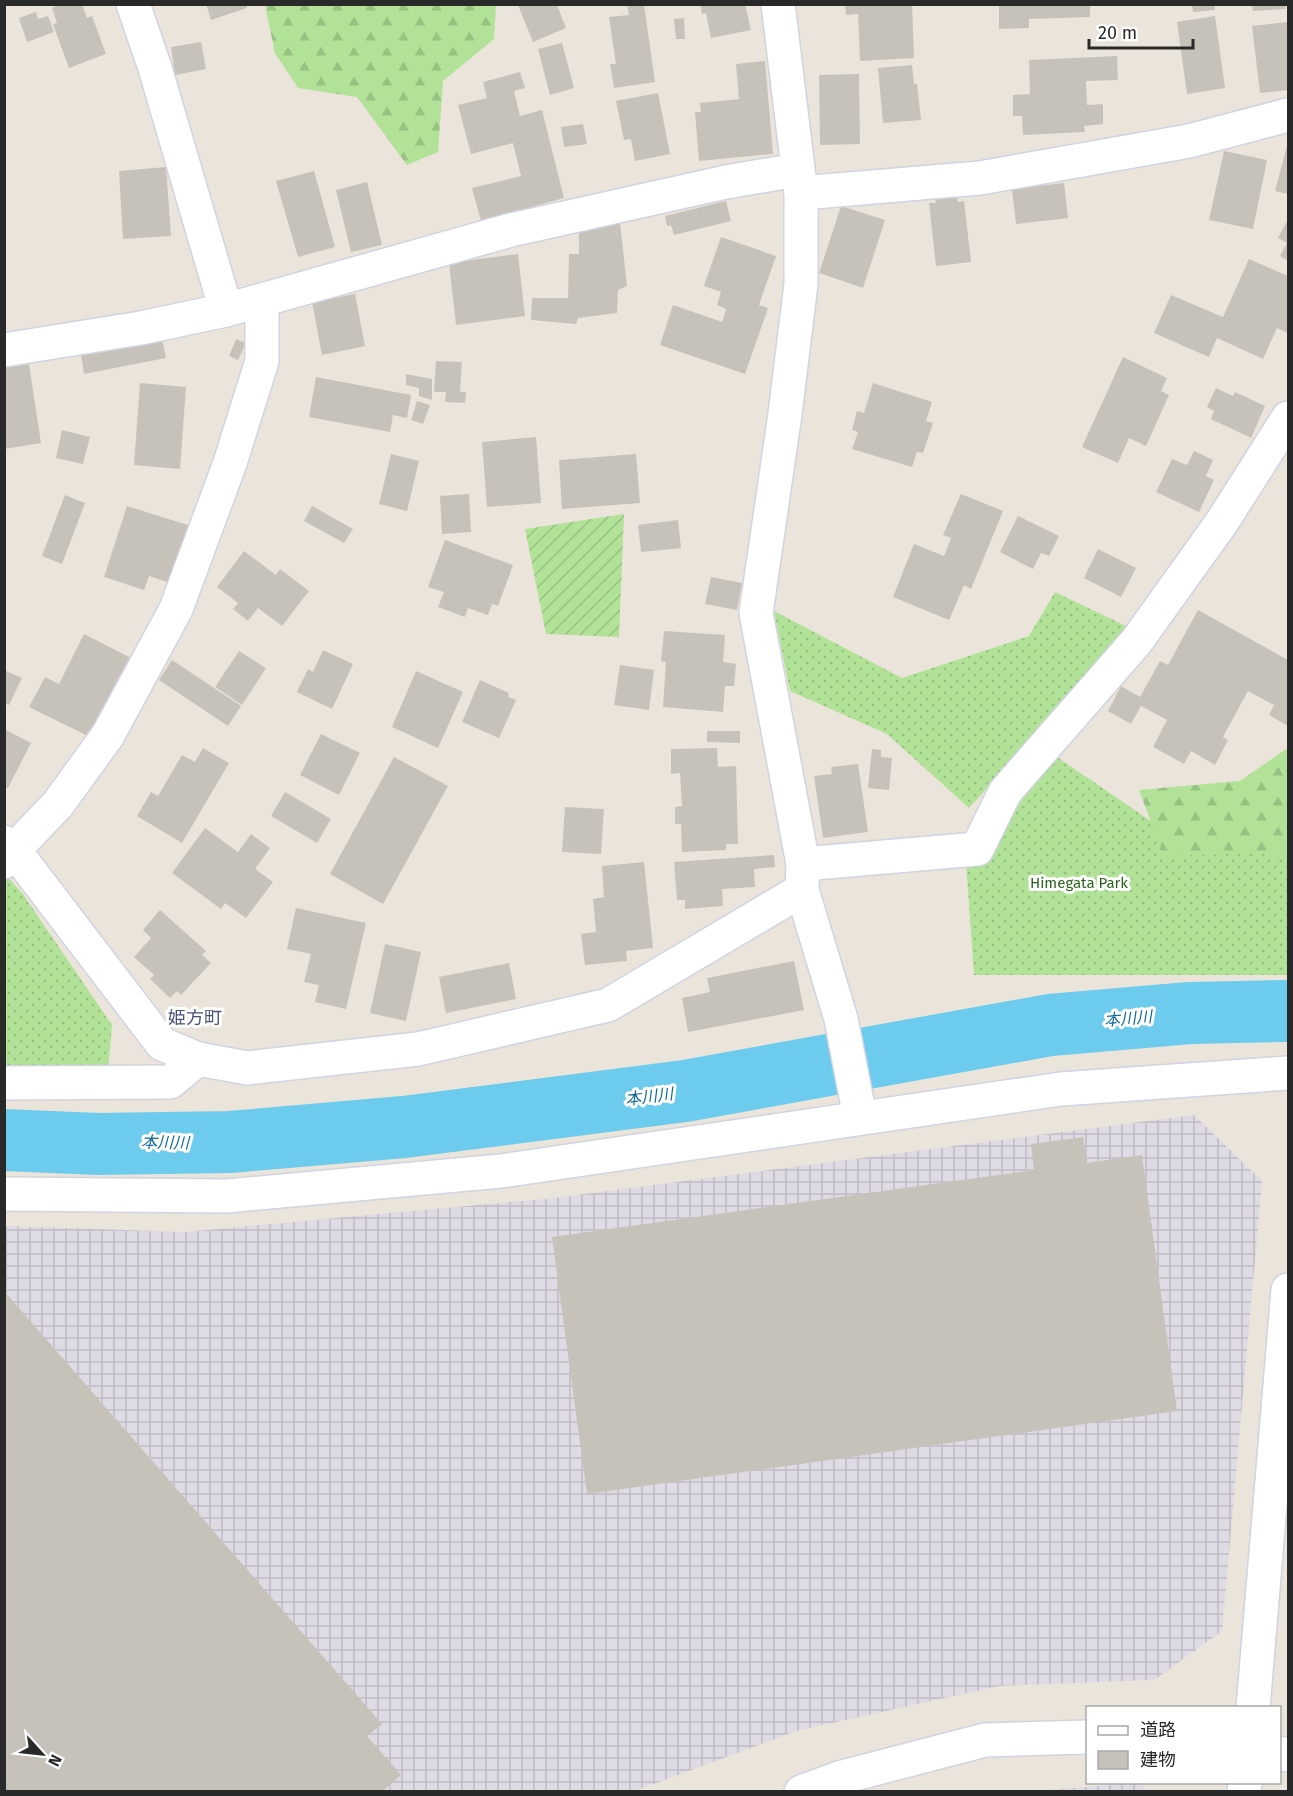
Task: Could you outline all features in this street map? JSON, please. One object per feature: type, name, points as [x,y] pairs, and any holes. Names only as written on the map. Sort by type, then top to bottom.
[{"type":"street","points":[[133,4],[155,68],[226,310]]},
{"type":"street","points":[[778,4],[799,181],[801,284],[756,613],[802,877],[841,1019],[857,1107]]},
{"type":"street","points":[[4,350],[141,328],[226,310],[511,230],[726,182],[980,178],[1189,141],[1288,115]]},
{"type":"street","points":[[262,301],[262,361],[230,463],[176,609],[108,735],[58,804],[8,851],[162,1044],[198,1059],[247,1068],[418,1049],[608,1005],[802,877],[977,849],[1005,792],[1136,642],[1222,522],[1288,418]]},
{"type":"street","points":[[4,1083],[170,1082],[198,1059]]},
{"type":"street","points":[[4,1194],[226,1196],[501,1171],[857,1107],[1061,1089],[1288,1073]]},
{"type":"street","points":[[1253,1706],[1288,1290]]},
{"type":"street","points":[[801,1791],[839,1778],[985,1740],[1086,1737]]},
{"type":"shaded area","points":[[1194,1115],[1262,1181],[1222,1631],[1154,1680],[999,1686],[796,1731],[635,1791],[5,1792],[5,1226],[184,1232],[554,1198]]},
{"type":"shaded area","points":[[1140,1784],[1147,1791],[1032,1791]]},
{"type":"green space","points":[[265,5],[496,5],[494,39],[443,81],[438,152],[407,165],[357,97],[298,88],[275,53]]},
{"type":"green space","points":[[624,514],[619,637],[546,634],[525,529]]},
{"type":"green space","points":[[1055,592],[1132,629],[969,808],[887,734],[790,691],[774,611],[902,678],[1029,636]]},
{"type":"green space","points":[[1286,749],[1288,750],[1288,863],[1268,853],[1164,856],[1139,790],[1240,781]]},
{"type":"green space","name":"Himegata Park","points":[[1054,755],[1164,830],[1288,820],[1288,975],[974,975],[966,862],[980,859]]},
{"type":"green space","points":[[5,874],[22,893],[112,1025],[108,1071],[5,1067]]},
{"type":"building","points":[[61,4],[82,4],[87,18],[92,16],[106,54],[69,68],[53,24],[57,23],[52,8]]},
{"type":"building","points":[[206,4],[246,4],[247,8],[211,20]]},
{"type":"building","points":[[627,4],[644,4],[655,82],[614,88],[610,64],[616,64],[609,17],[629,15]]},
{"type":"building","points":[[700,4],[745,4],[751,30],[711,38],[706,13],[702,14]]},
{"type":"building","points":[[845,4],[912,4],[914,58],[860,61],[858,14],[846,15]]},
{"type":"building","points":[[999,4],[1090,4],[1090,17],[1029,19],[1029,28],[999,29]]},
{"type":"building","points":[[1192,4],[1214,4],[1215,10],[1193,12]]},
{"type":"building","points":[[1252,4],[1285,4],[1286,9],[1253,11]]},
{"type":"building","points":[[518,5],[557,5],[566,28],[533,42]]},
{"type":"building","points":[[36,12],[38,19],[48,16],[54,32],[27,42],[19,18]]},
{"type":"building","points":[[1215,16],[1225,88],[1187,94],[1177,22]]},
{"type":"building","points":[[684,18],[685,39],[676,39],[674,19]]},
{"type":"building","points":[[1287,22],[1288,90],[1260,93],[1252,26]]},
{"type":"building","points":[[201,42],[206,69],[175,75],[171,47]]},
{"type":"building","points":[[562,43],[574,88],[550,95],[538,49]]},
{"type":"building","points":[[1117,56],[1118,80],[1086,81],[1087,105],[1103,104],[1103,124],[1084,126],[1085,132],[1023,135],[1022,116],[1013,116],[1013,95],[1030,94],[1029,60]]},
{"type":"building","points":[[765,61],[773,154],[699,161],[695,112],[701,112],[700,103],[739,99],[736,64]]},
{"type":"building","points":[[912,65],[914,84],[917,84],[921,120],[883,123],[878,68]]},
{"type":"building","points":[[520,72],[525,88],[514,91],[520,116],[542,110],[564,198],[481,221],[472,188],[521,176],[513,143],[471,154],[458,105],[487,98],[483,82]]},
{"type":"building","points":[[859,74],[860,144],[820,145],[819,75]]},
{"type":"building","points":[[658,93],[670,154],[635,161],[631,139],[624,140],[616,101]]},
{"type":"building","points":[[583,124],[587,144],[564,147],[561,127]]},
{"type":"building","points":[[1288,142],[1288,194],[1275,191]]},
{"type":"building","points":[[1224,151],[1267,160],[1253,229],[1209,220]]},
{"type":"building","points":[[166,167],[171,236],[123,239],[119,171]]},
{"type":"building","points":[[314,171],[335,247],[298,257],[276,181]]},
{"type":"building","points":[[367,182],[382,245],[351,252],[336,190]]},
{"type":"building","points":[[1064,183],[1068,218],[1016,224],[1012,189]]},
{"type":"building","points":[[957,195],[958,202],[964,201],[971,262],[936,266],[929,203],[936,203],[935,198]]},
{"type":"building","points":[[726,201],[731,221],[674,235],[671,225],[667,226],[665,216]]},
{"type":"building","points":[[841,206],[885,220],[863,288],[819,273]]},
{"type":"building","points":[[1288,219],[1288,261],[1280,256],[1287,243],[1278,238]]},
{"type":"building","points":[[620,222],[627,286],[618,290],[617,313],[578,318],[576,324],[531,320],[532,298],[568,298],[569,254],[579,254],[579,228]]},
{"type":"building","points":[[721,237],[776,256],[759,305],[768,308],[745,374],[660,345],[673,305],[722,322],[726,309],[717,305],[721,292],[704,286]]},
{"type":"building","points":[[518,254],[525,316],[456,325],[449,263]]},
{"type":"building","points":[[1249,259],[1288,276],[1288,333],[1277,328],[1263,359],[1217,338],[1209,357],[1154,333],[1171,295],[1223,317]]},
{"type":"building","points":[[355,294],[365,346],[322,355],[312,302]]},
{"type":"building","points":[[162,339],[166,358],[84,374],[81,354]]},
{"type":"building","points":[[236,339],[246,343],[238,360],[229,356]]},
{"type":"building","points":[[1123,357],[1167,378],[1161,391],[1169,395],[1146,446],[1129,438],[1118,463],[1082,447]]},
{"type":"building","points":[[436,361],[462,362],[460,392],[466,392],[465,403],[445,402],[446,392],[434,392]]},
{"type":"building","points":[[29,364],[41,443],[4,449],[4,368]]},
{"type":"building","points":[[406,374],[432,379],[432,400],[419,396],[419,388],[406,385]]},
{"type":"building","points":[[316,377],[411,395],[407,418],[393,415],[390,432],[309,417]]},
{"type":"building","points":[[140,383],[186,387],[180,469],[134,465]]},
{"type":"building","points":[[873,383],[932,402],[926,421],[933,423],[923,453],[917,452],[912,467],[852,449],[858,432],[852,430],[857,411],[864,413]]},
{"type":"building","points":[[1216,388],[1233,396],[1235,392],[1265,406],[1251,438],[1211,419],[1214,411],[1207,407]]},
{"type":"building","points":[[417,401],[430,405],[423,424],[411,420]]},
{"type":"building","points":[[62,430],[90,437],[83,464],[56,458]]},
{"type":"building","points":[[536,437],[541,503],[487,507],[482,442]]},
{"type":"building","points":[[1194,451],[1213,460],[1206,476],[1214,480],[1199,512],[1156,492],[1172,459],[1187,465]]},
{"type":"building","points":[[391,454],[419,461],[407,511],[379,504]]},
{"type":"building","points":[[636,454],[640,503],[562,509],[559,460]]},
{"type":"building","points":[[469,494],[471,532],[442,534],[440,496]]},
{"type":"building","points":[[961,494],[1003,511],[971,589],[964,585],[949,620],[893,597],[914,544],[944,556],[951,538],[943,535]]},
{"type":"building","points":[[65,495],[85,503],[62,564],[42,556]]},
{"type":"building","points":[[127,506],[191,526],[173,584],[149,576],[144,590],[104,577]]},
{"type":"building","points":[[312,506],[353,529],[344,543],[304,521]]},
{"type":"building","points":[[1018,516],[1059,536],[1049,556],[1041,553],[1033,569],[1000,552]]},
{"type":"building","points":[[678,520],[681,548],[641,552],[638,525]]},
{"type":"building","points":[[445,540],[513,565],[498,606],[492,604],[488,615],[468,608],[465,617],[438,607],[444,592],[428,587]]},
{"type":"building","points":[[1098,549],[1136,568],[1121,597],[1084,578]]},
{"type":"building","points":[[244,551],[276,575],[280,569],[309,591],[282,626],[258,608],[248,621],[233,609],[238,603],[217,587]]},
{"type":"building","points":[[711,577],[742,583],[737,610],[705,604]]},
{"type":"building","points":[[1198,610],[1288,660],[1288,726],[1269,715],[1274,705],[1248,691],[1223,737],[1228,740],[1215,765],[1191,751],[1184,764],[1153,747],[1167,720],[1141,706],[1131,724],[1108,711],[1121,686],[1140,697],[1160,661],[1168,665]]},
{"type":"building","points":[[664,631],[725,635],[723,662],[736,664],[734,686],[725,686],[723,712],[663,707],[666,662],[661,661]]},
{"type":"building","points":[[84,634],[133,659],[90,737],[29,707],[45,677],[59,684]]},
{"type":"building","points":[[323,650],[353,664],[332,709],[297,692],[308,669],[313,672]]},
{"type":"building","points":[[239,651],[266,668],[242,705],[215,687]]},
{"type":"building","points":[[172,660],[241,706],[228,726],[159,680]]},
{"type":"building","points":[[620,665],[654,670],[649,710],[614,705]]},
{"type":"building","points":[[4,670],[22,678],[9,705],[4,703]]},
{"type":"building","points":[[416,671],[463,692],[438,748],[392,727]]},
{"type":"building","points":[[480,680],[509,693],[508,697],[516,700],[499,738],[462,722]]},
{"type":"building","points":[[4,729],[31,743],[8,788],[4,786]]},
{"type":"building","points":[[707,731],[740,731],[740,743],[707,742]]},
{"type":"building","points":[[321,734],[360,753],[339,795],[300,775]]},
{"type":"building","points":[[203,748],[229,763],[182,843],[137,816],[151,792],[158,796],[182,755],[195,762]]},
{"type":"building","points":[[717,748],[718,767],[736,766],[738,844],[726,844],[726,850],[682,852],[681,824],[675,824],[675,807],[682,806],[680,773],[671,774],[671,749]]},
{"type":"building","points":[[872,749],[881,750],[881,757],[892,758],[889,790],[868,788]]},
{"type":"building","points":[[394,757],[448,786],[383,904],[330,874]]},
{"type":"building","points":[[858,764],[868,832],[823,838],[814,776],[832,774],[831,767]]},
{"type":"building","points":[[285,792],[331,819],[317,843],[271,816]]},
{"type":"building","points":[[565,807],[604,809],[601,854],[562,852]]},
{"type":"building","points":[[205,828],[238,852],[251,834],[270,848],[255,869],[273,882],[246,918],[225,903],[221,909],[172,873]]},
{"type":"building","points":[[774,855],[775,867],[754,869],[755,887],[722,889],[723,906],[685,909],[685,900],[677,900],[674,862]]},
{"type":"building","points":[[644,862],[653,948],[626,951],[627,961],[585,965],[581,934],[596,932],[593,899],[604,897],[602,866]]},
{"type":"building","points":[[296,908],[366,923],[346,1009],[315,1002],[319,985],[304,982],[311,954],[287,949]]},
{"type":"building","points":[[160,910],[206,951],[202,955],[211,963],[181,995],[177,991],[170,998],[150,979],[154,975],[134,957],[151,938],[143,930]]},
{"type":"building","points":[[385,944],[421,952],[406,1021],[370,1013]]},
{"type":"building","points":[[794,961],[804,1010],[688,1032],[682,998],[710,992],[707,978]]},
{"type":"building","points":[[509,963],[516,999],[446,1013],[439,977]]},
{"type":"building","points":[[1083,1137],[1087,1163],[1142,1155],[1177,1411],[587,1494],[552,1237],[1034,1170],[1031,1144]]},
{"type":"building","points":[[4,1291],[382,1724],[367,1736],[401,1775],[382,1792],[4,1792]]},
{"type":"waterway","name":"本川川","points":[[4,1140],[98,1144],[230,1142],[404,1127],[685,1091],[1050,1025],[1190,1013],[1288,1011]]},
{"type":"district","name":"姫方町","points":[[195,1018]]}]
